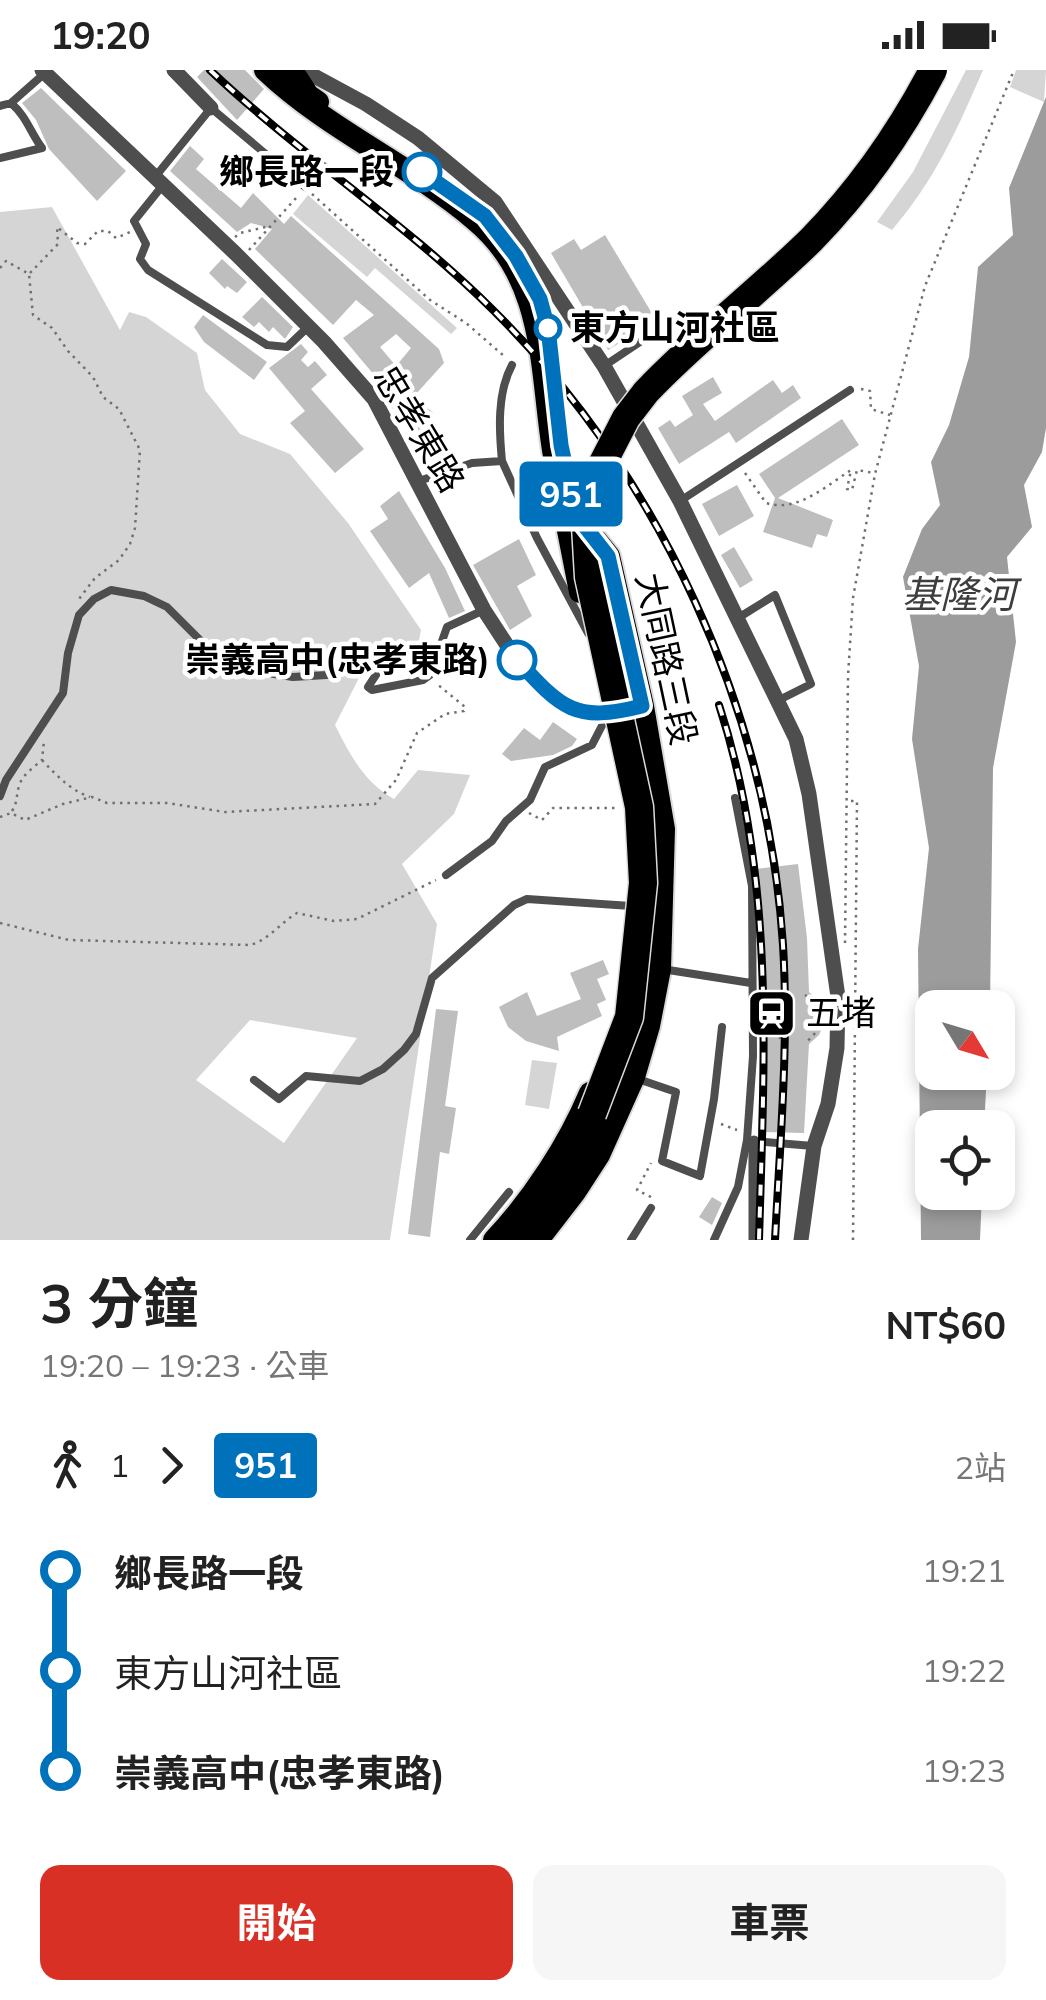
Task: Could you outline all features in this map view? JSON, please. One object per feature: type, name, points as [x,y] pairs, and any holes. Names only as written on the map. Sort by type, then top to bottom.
[{"type":"highway","points":[[506,1240],[538,1204],[599,1112],[628,1016],[643,883],[639,807],[589,576],[586,526],[592,484],[618,432],[646,392],[831,218],[874,164],[916,102],[932,70]]},
{"type":"highway","points":[[521,1240],[573,1171],[627,1054],[642,1000],[649,919],[647,804],[597,576],[594,546],[601,485],[632,424],[663,386],[807,255],[852,206],[906,133],[941,70]]},
{"type":"main road","name":"大同路三段","points":[[292,70],[308,94],[485,216],[516,256],[540,299],[548,328],[561,445],[576,515],[608,556],[642,706],[664,829],[660,969],[649,1026],[634,1077],[599,1155],[538,1240]]},
{"type":"main road","name":"大同路三段","points":[[267,71],[299,102],[476,220],[508,259],[532,305],[540,334],[553,447],[625,808],[632,906],[617,1017],[582,1111],[519,1214],[494,1240]]},
{"type":"street","points":[[174,70],[211,108]]},
{"type":"street","points":[[303,70],[418,138],[495,202],[604,366],[680,501],[778,701],[802,759],[838,997],[837,1048],[828,1104],[814,1146],[801,1240]]},
{"type":"street","name":"忠孝東路","points":[[44,71],[241,258],[374,399],[484,610],[514,656],[547,692],[581,713],[608,714],[642,706]]},
{"type":"street","points":[[750,1138],[754,1240]]},
{"type":"lane","points":[[0,106],[11,104],[44,71]]},
{"type":"lane","points":[[0,158],[42,148],[27,116],[11,104]]},
{"type":"lane","points":[[306,187],[211,108],[134,221],[146,244],[140,260],[148,270],[266,346],[287,348],[309,326]]},
{"type":"lane","points":[[604,366],[670,322]]},
{"type":"lane","points":[[512,365],[506,376],[499,429],[502,461],[537,538],[588,633]]},
{"type":"lane","points":[[680,501],[850,390]]},
{"type":"lane","points":[[419,481],[472,463],[502,461]]},
{"type":"lane","points":[[0,796],[14,766],[62,693],[79,615],[94,599],[112,590],[144,596],[167,607],[223,663],[293,677],[326,674],[384,645],[390,646],[391,652],[368,687],[372,690],[423,680],[430,675],[447,627],[484,610]]},
{"type":"lane","points":[[738,618],[775,596],[811,684],[778,701]]},
{"type":"lane","points":[[446,875],[492,841],[506,821],[530,800],[546,767],[592,744],[608,714]]},
{"type":"lane","points":[[714,1240],[734,1198],[750,1138],[752,886],[735,798]]},
{"type":"lane","points":[[254,1080],[280,1099],[306,1076],[360,1080],[382,1070],[416,1034],[432,978],[527,899],[632,906]]},
{"type":"lane","points":[[624,966],[751,983]]},
{"type":"lane","points":[[634,1077],[676,1092],[662,1161],[700,1176],[722,1027]]},
{"type":"lane","points":[[750,1138],[814,1146]]},
{"type":"lane","points":[[470,1240],[509,1192]]},
{"type":"lane","points":[[631,1240],[651,1208]]},
{"type":"path","points":[[844,950],[848,676],[853,598],[876,474],[926,286],[1014,70]]},
{"type":"path","points":[[241,258],[306,187],[430,300],[466,323],[512,365]]},
{"type":"path","points":[[228,246],[240,233],[273,226]]},
{"type":"path","points":[[125,554],[135,528],[140,450],[120,409],[103,397],[93,377],[52,328],[33,315],[29,274],[58,244],[57,227],[77,243],[85,244],[98,231],[108,231],[116,238],[139,229]]},
{"type":"path","points":[[0,268],[6,262],[29,274]]},
{"type":"path","points":[[850,390],[870,391],[871,408],[890,415]]},
{"type":"path","points":[[739,463],[755,490],[773,506],[806,500],[851,470],[847,490],[852,490],[857,470],[876,474]]},
{"type":"path","points":[[79,615],[77,601],[86,588],[131,550]]},
{"type":"path","points":[[42,760],[77,792],[107,803],[167,803],[225,812],[374,804],[396,780],[417,733],[445,714],[464,710],[430,675]]},
{"type":"path","points":[[11,814],[23,778],[42,760],[46,735]]},
{"type":"path","points":[[0,817],[11,814],[24,820],[92,798]]},
{"type":"path","points":[[849,802],[858,801],[853,1240]]},
{"type":"path","points":[[522,808],[542,820],[553,808],[625,808]]},
{"type":"path","points":[[0,923],[70,940],[250,944],[262,942],[296,913],[334,921],[357,919],[446,875]]},
{"type":"path","points":[[805,995],[814,1000],[821,1018],[814,1036],[806,1042]]},
{"type":"path","points":[[780,999],[780,1042]]},
{"type":"path","points":[[711,1122],[714,1118],[750,1138]]},
{"type":"path","points":[[651,1208],[650,1197],[636,1190],[648,1165],[662,1161]]},
{"type":"shaded area","points":[[966,70],[983,70],[933,173],[892,230],[877,222],[913,172]]},
{"type":"shaded area","points":[[1016,70],[1046,70],[1044,102],[1010,87]]},
{"type":"shaded area","points":[[308,195],[457,328],[451,334],[375,268],[367,277],[293,214]]},
{"type":"shaded area","points":[[52,207],[120,330],[129,312],[146,317],[197,353],[205,390],[240,434],[290,454],[348,523],[421,630],[413,670],[360,676],[335,725],[366,776],[394,799],[418,770],[470,775],[454,814],[402,864],[437,924],[390,1240],[0,1240],[0,212]],"holes":[[[250,1020],[357,1038],[284,1143],[196,1080]]]},
{"type":"shaded area","points":[[532,1060],[557,1063],[549,1109],[525,1105]]},
{"type":"water","name":"基隆河","points":[[1046,97],[1046,428],[1042,452],[1024,485],[1032,527],[1007,557],[1016,642],[993,768],[990,990],[918,990],[918,949],[929,848],[912,739],[919,666],[903,577],[922,529],[940,505],[931,462],[949,425],[969,357],[978,267],[1013,235],[1009,188]]},
{"type":"water","name":"基隆河","points":[[919,1090],[986,1090],[985,1110],[920,1110]]},
{"type":"water","name":"基隆河","points":[[921,1210],[981,1210],[980,1240],[921,1240]]},
{"type":"building","points":[[204,70],[245,70],[264,89],[237,120],[197,77]]},
{"type":"building","points":[[41,88],[126,171],[97,201],[49,149],[36,120],[22,103]]},
{"type":"building","points":[[190,146],[204,159],[196,169],[241,208],[253,193],[284,224],[291,216],[439,349],[444,363],[416,394],[393,409],[372,378],[375,376],[343,338],[374,315],[356,300],[333,325],[255,249],[272,229],[251,223],[237,232],[170,171]],"holes":[[[396,334],[411,348],[396,366],[380,347]]]},
{"type":"building","points":[[605,235],[656,320],[608,350],[551,253],[574,239],[581,250]]},
{"type":"building","points":[[222,259],[247,282],[237,293],[227,286],[225,289],[209,273]]},
{"type":"building","points":[[262,297],[293,327],[285,339],[273,327],[269,332],[259,322],[254,327],[242,317]]},
{"type":"building","points":[[203,315],[267,362],[254,380],[204,342],[194,327]]},
{"type":"building","points":[[301,344],[308,352],[301,360],[308,367],[315,361],[327,375],[311,389],[364,449],[335,473],[290,423],[305,411],[269,368]]},
{"type":"building","points":[[713,377],[722,393],[703,404],[715,421],[773,380],[782,393],[793,385],[801,398],[736,443],[729,432],[679,464],[658,428],[670,420],[675,427],[693,415],[682,396]]},
{"type":"building","points":[[421,403],[434,413],[419,448],[405,424]]},
{"type":"building","points":[[842,419],[859,445],[778,498],[833,520],[827,537],[817,534],[812,548],[763,532],[775,498],[759,474]]},
{"type":"building","points":[[737,485],[754,516],[719,536],[702,504]]},
{"type":"building","points":[[399,491],[445,568],[465,611],[449,618],[429,573],[409,588],[370,531],[388,519],[380,506]]},
{"type":"building","points":[[519,539],[536,575],[517,586],[532,616],[510,630],[473,565]]},
{"type":"building","points":[[734,547],[753,580],[740,588],[721,555]]},
{"type":"building","points":[[553,722],[577,739],[572,746],[553,755],[511,761],[502,754],[524,728],[540,740]]},
{"type":"building","points":[[798,864],[809,992],[823,1005],[824,1024],[809,1044],[804,1133],[758,1132],[762,1021],[760,886],[756,869]]},
{"type":"building","points":[[603,960],[609,974],[597,979],[606,1000],[597,1004],[602,1016],[557,1037],[559,1051],[526,1041],[508,1027],[499,1007],[527,992],[537,1016],[581,999],[570,973]]},
{"type":"building","points":[[436,1009],[458,1011],[445,1106],[456,1108],[449,1154],[440,1152],[430,1237],[408,1234]]},
{"type":"building","points":[[712,1197],[722,1203],[712,1225],[699,1217]]},
{"type":"railway","points":[[210,70],[460,278],[553,375],[607,446],[654,522],[695,602],[729,685],[755,770],[773,857],[783,945],[785,1019],[775,1240]]},
{"type":"railway","points":[[719,705],[737,771],[758,903],[764,1038],[759,1240]]},
{"type":"bus line","name":"951","points":[[422,172],[485,216],[516,256],[540,299],[548,328],[561,445],[576,515],[608,556],[613,570],[642,706],[608,714],[581,713],[547,692],[517,660]]},
{"type":"place","name":"鄉長路一段","points":[[422,172]]},
{"type":"place","name":"東方山河社區","points":[[548,328]]},
{"type":"place","name":"崇義高中(忠孝東路)","points":[[517,660]]},
{"type":"place","name":"五堵","points":[[771,1013]]}]
